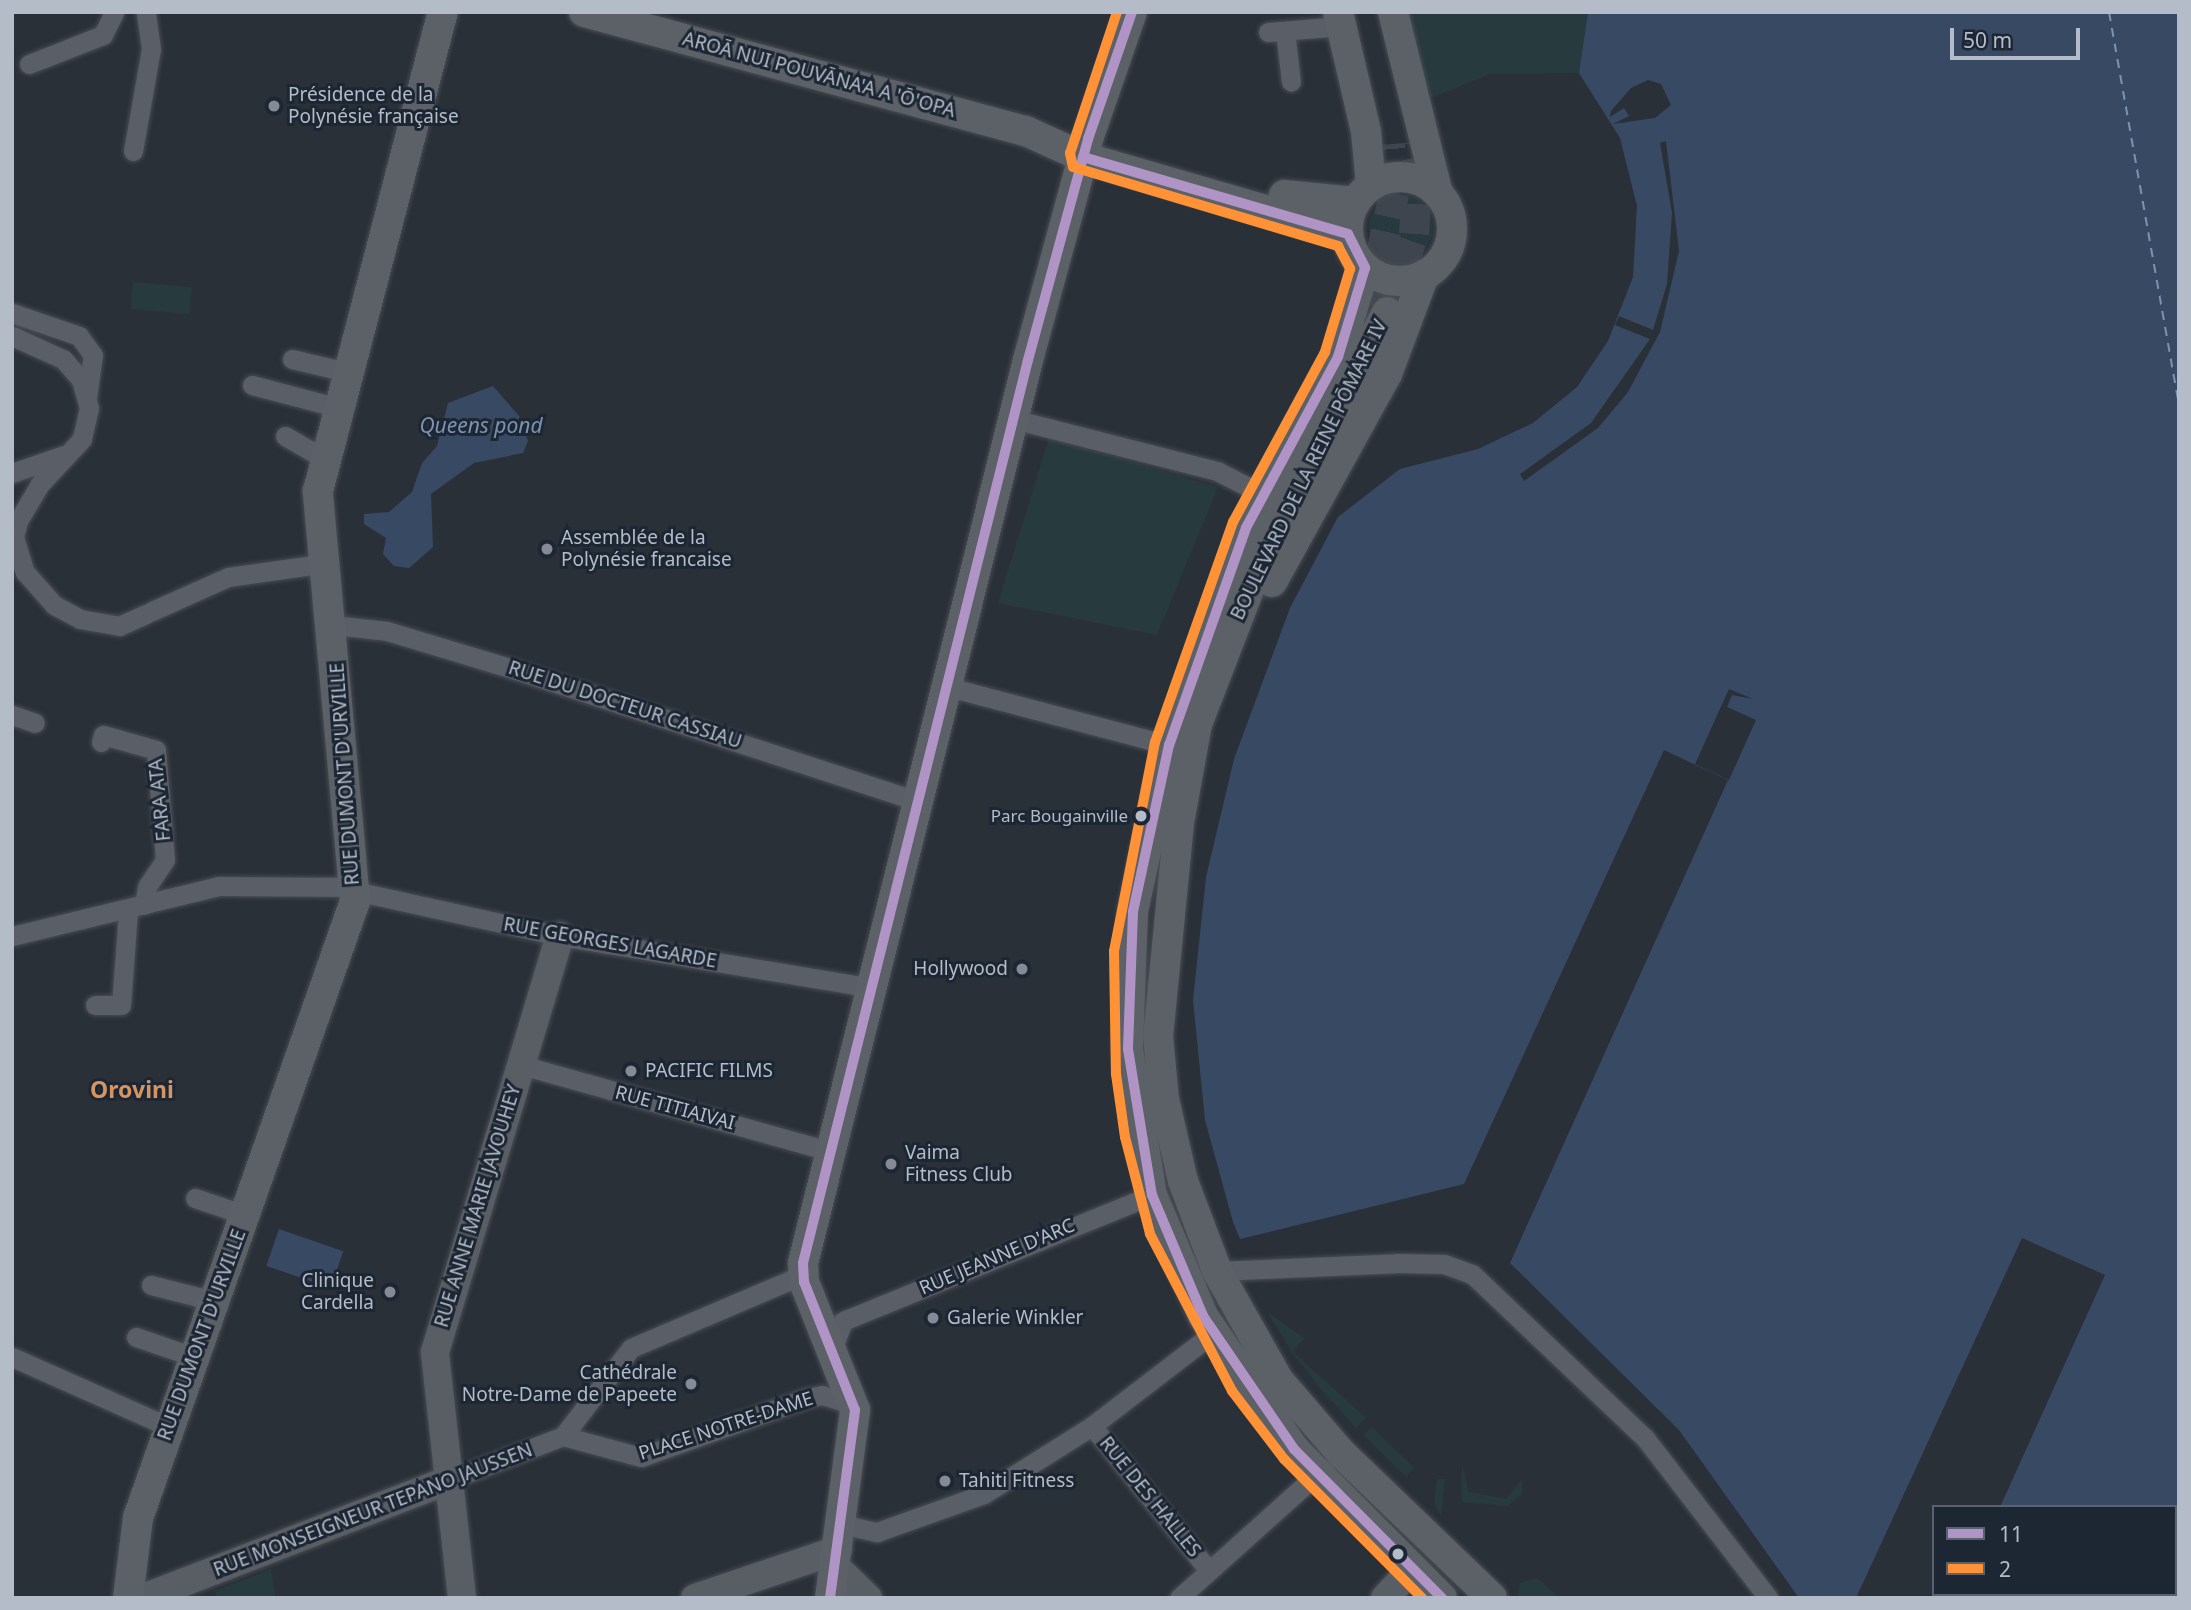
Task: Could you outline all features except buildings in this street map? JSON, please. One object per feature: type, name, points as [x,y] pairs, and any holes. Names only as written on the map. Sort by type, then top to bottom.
[{"type":"main road","name":"RUE DUMONT D'URVILLE","points":[[128,1598],[138,1518],[246,1215],[355,892],[333,625],[318,491],[336,407],[443,12]]},
{"type":"main road","name":"AROĀ NUI POUVĀNA'A A 'Ō'OPA","points":[[584,12],[645,20],[1054,139],[1069,133],[1086,148],[1348,234]]},
{"type":"main road","points":[[830,1598],[853,1405],[832,1333],[807,1287],[828,1151],[914,800],[1013,419],[1086,148],[1132,12]]},
{"type":"main road","points":[[1346,17],[1398,143],[1380,12]]},
{"type":"main road","points":[[1179,823],[1239,650],[1387,374],[1424,275],[1444,256],[1451,237],[1451,217],[1438,194],[1392,12]]},
{"type":"main road","points":[[1346,17],[1366,131],[1363,194],[1348,234],[1366,268],[1394,280],[1424,275]]},
{"type":"main road","name":"AROĀ NUI POUVĀNA'A A 'Ō'OPA","points":[[1086,148],[1308,202],[1363,194]]},
{"type":"main road","points":[[1363,194],[1410,178],[1438,194]]},
{"type":"main road","points":[[1366,268],[1338,356],[1257,505],[1169,745],[1139,873],[1126,1003],[1130,1074],[1153,1195],[1213,1333],[1260,1407],[1317,1474],[1442,1598]]},
{"type":"main road","name":"BOULEVARD DE LA REINE PŌMARE IV","points":[[1202,650],[1378,309],[1234,620],[1197,724],[1179,823],[1157,1015],[1164,1100],[1183,1181],[1217,1271],[1279,1381],[1341,1452],[1492,1598]]},
{"type":"street","points":[[29,64],[103,35],[114,12]]},
{"type":"street","points":[[132,151],[151,49],[146,12]]},
{"type":"street","points":[[1291,82],[1277,31],[1346,17]]},
{"type":"street","points":[[12,313],[79,336],[93,355],[87,398],[87,424],[73,452],[21,513],[14,537],[25,572],[43,596],[80,619],[119,626],[228,577],[326,563]]},
{"type":"street","points":[[12,336],[63,359],[87,398]]},
{"type":"street","points":[[292,359],[346,372]]},
{"type":"street","points":[[252,385],[336,407]]},
{"type":"street","points":[[1013,419],[1217,471],[1249,487],[1257,505]]},
{"type":"street","points":[[285,436],[323,458]]},
{"type":"street","points":[[12,473],[73,452]]},
{"type":"street","name":"RUE DU DOCTEUR CASSIAU","points":[[333,625],[387,631],[513,668],[914,800]]},
{"type":"street","points":[[945,686],[1169,745]]},
{"type":"street","points":[[12,715],[35,723]]},
{"type":"street","name":"FARA ATA","points":[[101,742],[103,735],[156,750],[166,860],[136,908]]},
{"type":"street","name":"RUE GEORGES LAGARDE","points":[[12,936],[218,886],[355,892],[560,938],[867,988]]},
{"type":"street","points":[[95,1005],[121,1005],[136,908]]},
{"type":"street","name":"RUE ANNE MARIE JAVOUHEY","points":[[462,1598],[444,1482],[435,1352],[560,938]]},
{"type":"street","name":"RUE TITIAIVAI","points":[[521,1065],[828,1151]]},
{"type":"street","name":"RUE JEANNE D'ARC","points":[[832,1333],[1153,1195]]},
{"type":"street","points":[[195,1198],[246,1215]]},
{"type":"street","points":[[1217,1271],[1397,1263],[1444,1264],[1472,1274],[1645,1438],[1768,1598]]},
{"type":"street","points":[[151,1285],[214,1301]]},
{"type":"street","points":[[563,1436],[631,1348],[807,1287]]},
{"type":"street","points":[[695,1598],[984,1494],[1092,1426],[1213,1333]]},
{"type":"street","points":[[136,1337],[194,1357]]},
{"type":"street","points":[[12,1357],[167,1433]]},
{"type":"street","points":[[12,1370],[167,1433]]},
{"type":"street","name":"PLACE NOTRE-DAME","points":[[563,1436],[641,1457],[807,1398],[822,1395],[853,1405]]},
{"type":"street","name":"RUE DES HALLES","points":[[1092,1426],[1208,1569]]},
{"type":"street","name":"RUE MONSEIGNEUR TEPANO JAUSSEN","points":[[143,1598],[563,1436]]},
{"type":"street","points":[[1179,1598],[1208,1569],[1317,1474]]},
{"type":"street","points":[[838,1547],[868,1598]]},
{"type":"street","points":[[1385,1598],[1412,1569]]},
{"type":"green space","points":[[1405,12],[1588,12],[1579,73],[1491,74],[1431,98]]},
{"type":"green space","points":[[1395,195],[1407,195],[1424,204],[1431,215],[1431,239],[1424,250],[1407,259],[1395,259],[1383,254],[1374,245],[1369,233],[1369,221],[1374,209],[1383,200]]},
{"type":"green space","points":[[133,282],[192,287],[189,314],[131,309]]},
{"type":"green space","points":[[1049,438],[1218,487],[1157,635],[998,603]]},
{"type":"green space","points":[[1267,1312],[1304,1338],[1293,1352],[1366,1418],[1356,1428],[1292,1352]]},
{"type":"green space","points":[[1372,1427],[1414,1468],[1406,1477],[1364,1436]]},
{"type":"green space","points":[[1462,1464],[1469,1492],[1506,1499],[1522,1479],[1522,1494],[1508,1506],[1462,1502]]},
{"type":"green space","points":[[1437,1479],[1445,1479],[1441,1516],[1434,1502]]},
{"type":"green space","points":[[271,1569],[276,1598],[217,1598],[215,1591]]},
{"type":"green space","points":[[1537,1578],[1559,1598],[1518,1598],[1520,1583]]},
{"type":"water","points":[[1588,12],[2179,12],[2179,1598],[1958,1598],[2177,1596],[2177,1505],[2001,1505],[2105,1275],[2022,1238],[1856,1598],[1799,1598],[1679,1430],[1510,1263],[1728,780],[1664,750],[1464,1184],[1240,1239],[1233,1222],[1205,1120],[1193,1000],[1206,877],[1234,759],[1290,608],[1338,517],[1400,469],[1478,449],[1533,423],[1577,387],[1608,341],[1633,277],[1637,206],[1620,138],[1579,73]]},
{"type":"water","name":"Queens pond","points":[[493,386],[519,416],[528,441],[523,453],[474,463],[431,494],[433,547],[409,568],[394,566],[383,554],[386,538],[364,524],[364,514],[389,512],[412,492],[422,463],[437,446],[448,403]]},
{"type":"water","points":[[279,1229],[343,1251],[331,1288],[266,1266]]},
{"type":"pier","points":[[1648,80],[1661,84],[1671,105],[1655,118],[1613,124],[1629,116],[1624,108],[1610,117],[1611,111],[1631,88]]},
{"type":"pier","points":[[1666,141],[1679,251],[1660,332],[1628,392],[1598,428],[1524,481],[1520,474],[1591,423],[1650,339],[1615,325],[1619,316],[1653,330],[1667,284],[1672,213],[1660,143]]},
{"type":"pier","points":[[1729,689],[1753,699],[1732,695],[1727,707],[1756,720],[1729,780],[1695,764]]},
{"type":"ferry route","points":[[2109,12],[2179,405]]},
{"type":"ferry route","points":[[2178,12],[2179,19]]},
{"type":"tunnel","points":[[1387,312],[1414,234],[1417,188],[1407,143]]},
{"type":"tunnel","points":[[1370,305],[1394,194],[1390,144]]},
{"type":"transit line","name":"2","points":[[1117,12],[1070,153],[1073,167],[1338,246],[1350,269],[1325,352],[1233,522],[1155,742],[1114,951],[1116,1074],[1125,1137],[1150,1234],[1232,1391],[1284,1459],[1422,1598]]},
{"type":"transit line","name":"11","points":[[830,1598],[855,1410],[804,1282],[803,1263],[1028,360],[1088,139],[1132,12]]},
{"type":"transit line","name":"11","points":[[1083,157],[1348,234],[1365,268],[1338,357],[1246,528],[1169,745],[1133,912],[1128,1049],[1152,1195],[1203,1316],[1294,1449],[1442,1598]]},
{"type":"place","name":"Présidence de la Polynésie française","points":[[274,106]]},
{"type":"place","name":"Assemblée de la Polynésie francaise","points":[[547,549]]},
{"type":"place","name":"Parc Bougainville","points":[[1141,816]]},
{"type":"place","name":"Hollywood","points":[[1022,969]]},
{"type":"place","name":"PACIFIC FILMS","points":[[631,1071]]},
{"type":"place","name":"Vaima Fitness Club","points":[[891,1164]]},
{"type":"place","name":"Clinique Cardella","points":[[390,1292]]},
{"type":"place","name":"Galerie Winkler","points":[[933,1318]]},
{"type":"place","name":"Cathédrale Notre-Dame de Papeete","points":[[691,1384]]},
{"type":"place","name":"Tahiti Fitness","points":[[945,1481]]},
{"type":"district","name":"Orovini","points":[[132,1089]]}]
